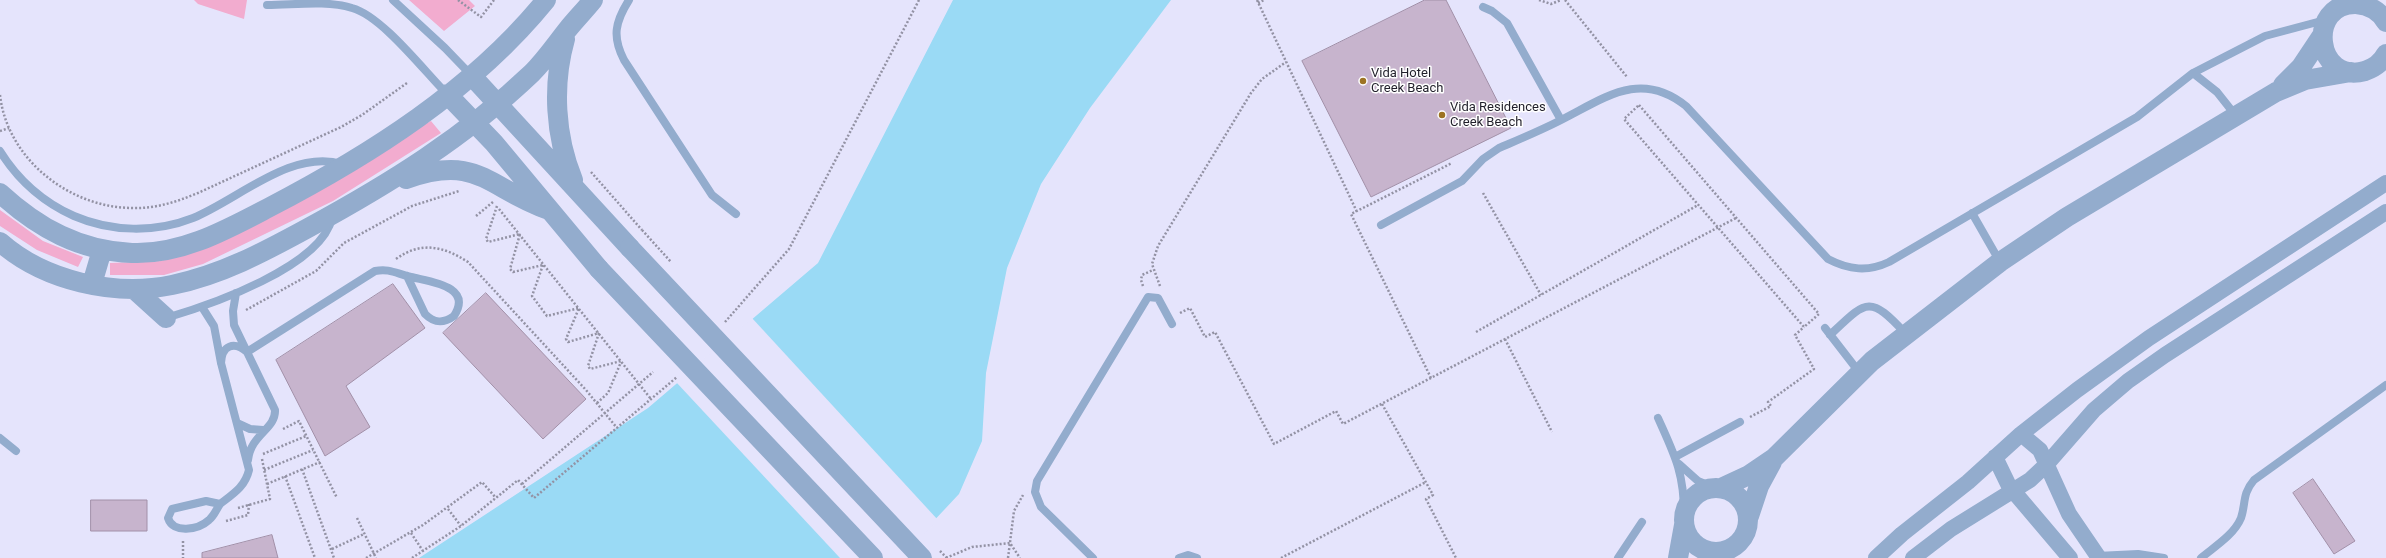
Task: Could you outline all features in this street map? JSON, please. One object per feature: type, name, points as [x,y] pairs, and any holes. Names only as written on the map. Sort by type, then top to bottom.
[{"type":"street","points":[[0,193],[21,213],[46,230],[74,242],[102,250],[133,253],[163,250],[194,243],[228,229],[373,148],[471,75],[506,44],[546,0]]},
{"type":"street","points":[[0,242],[43,269],[65,278],[92,284],[134,288],[170,286],[206,277],[239,264],[333,215],[454,140],[498,103],[552,53],[568,30],[593,0]]},
{"type":"street","points":[[2276,92],[2301,67],[2324,28],[2342,7],[2371,2],[2386,22]]},
{"type":"street","points":[[2324,28],[2326,56],[2333,64],[2351,72]]},
{"type":"street","points":[[568,30],[558,74],[558,120],[566,164],[576,188]]},
{"type":"street","points":[[1678,558],[1687,505],[1696,495],[1707,489],[1718,488],[1749,475],[1774,458],[1860,372],[1906,333],[2000,262],[2067,217],[2276,92],[2305,80],[2370,69],[2378,64],[2386,54]]},
{"type":"street","points":[[471,75],[630,248],[922,558]]},
{"type":"street","points":[[447,94],[550,210],[599,269],[873,558]]},
{"type":"street","points":[[385,184],[431,171],[459,170],[486,178],[526,202],[550,210]]},
{"type":"street","points":[[1876,558],[1902,534],[1968,482],[2020,434],[2077,390],[2149,338],[2386,183]]},
{"type":"street","points":[[1913,558],[1951,529],[2014,491],[2046,465],[2094,410],[2128,381],[2165,355],[2386,212]]},
{"type":"street","points":[[92,284],[102,250]]},
{"type":"street","points":[[134,288],[166,318]]},
{"type":"street","points":[[2020,434],[2034,444],[2046,465],[2069,514],[2098,557]]},
{"type":"street","points":[[1995,457],[2004,478],[2070,558]]},
{"type":"street","points":[[1749,516],[1759,486],[1774,458]]},
{"type":"street","points":[[1684,519],[1692,542],[1711,555],[1734,548],[1741,541],[1749,524],[1747,507],[1736,494],[1718,488]]},
{"type":"lane","points":[[394,0],[445,48],[471,75]]},
{"type":"lane","points":[[629,0],[620,15],[616,30],[618,46],[624,60],[712,195],[736,214]]},
{"type":"lane","points":[[267,5],[343,6],[363,12],[380,25],[447,94]]},
{"type":"lane","points":[[1483,8],[1492,11],[1507,23],[1562,120]]},
{"type":"lane","points":[[1381,226],[1462,181],[1490,153],[1562,120],[1615,92],[1636,88],[1668,94],[1686,106],[1820,252],[1837,264],[1858,269],[1879,266],[2137,117],[2193,74],[2265,36],[2289,28],[2324,28]]},
{"type":"lane","points":[[2193,74],[2218,92],[2236,116]]},
{"type":"lane","points":[[0,151],[18,176],[45,200],[84,220],[127,229],[171,225],[192,218],[302,162],[323,160],[345,165]]},
{"type":"lane","points":[[1972,213],[2000,262]]},
{"type":"lane","points":[[166,318],[202,307],[236,293],[284,269],[318,244],[328,231],[333,215]]},
{"type":"lane","points":[[247,352],[369,273],[381,269],[395,270],[407,276],[448,286],[454,291],[459,303],[454,316],[442,322],[430,318],[425,314],[407,276]]},
{"type":"lane","points":[[220,504],[206,501],[172,509],[168,518],[169,523],[172,526],[182,529],[198,527],[214,514],[220,504],[247,481],[248,463],[252,445],[263,430],[272,423],[275,410],[237,332],[233,318],[236,293]]},
{"type":"lane","points":[[1094,558],[1041,506],[1035,492],[1037,481],[1148,297],[1158,298],[1172,324]]},
{"type":"lane","points":[[202,307],[214,326],[221,363],[248,463]]},
{"type":"lane","points":[[1860,372],[1828,331],[1857,310],[1868,307],[1886,312],[1906,333]]},
{"type":"lane","points":[[221,363],[224,350],[229,346],[236,345],[247,352]]},
{"type":"lane","points":[[2201,558],[2236,527],[2242,512],[2244,496],[2254,480],[2386,385]]},
{"type":"lane","points":[[1658,418],[1677,460],[1683,488],[1684,519]]},
{"type":"lane","points":[[1677,460],[1740,422]]},
{"type":"lane","points":[[237,423],[250,429],[263,430]]},
{"type":"lane","points":[[0,438],[16,451]]},
{"type":"lane","points":[[1677,460],[1695,478],[1718,488]]},
{"type":"lane","points":[[1618,558],[1642,522]]},
{"type":"lane","points":[[2098,557],[2138,554],[2164,558]]},
{"type":"lane","points":[[1179,558],[1188,555],[1198,558]]},
{"type":"path","points":[[458,0],[481,17],[494,0]]},
{"type":"path","points":[[1264,0],[1257,1],[1357,212]]},
{"type":"path","points":[[1539,0],[1551,4],[1561,0]]},
{"type":"path","points":[[1565,0],[1636,88]]},
{"type":"path","points":[[1161,289],[1153,270],[1153,258],[1158,246],[1251,93],[1262,79],[1286,62]]},
{"type":"path","points":[[0,95],[9,128],[28,158],[44,175],[63,189],[84,199],[107,206],[130,208],[154,207],[176,202],[198,193],[341,127],[362,115],[406,83]]},
{"type":"path","points":[[1740,422],[1771,406],[1768,402],[1814,369],[1795,335],[1804,328],[1819,314],[1640,105],[1624,118],[1804,328]]},
{"type":"path","points":[[0,131],[9,128]]},
{"type":"path","points":[[1431,378],[1351,214],[1452,163]]},
{"type":"path","points":[[588,169],[642,230]]},
{"type":"path","points":[[233,318],[316,270],[344,243],[391,217],[427,200],[463,190]]},
{"type":"path","points":[[1483,193],[1541,295]]},
{"type":"path","points":[[494,201],[651,399]]},
{"type":"path","points":[[1476,332],[1698,205]]},
{"type":"path","points":[[497,206],[486,239],[488,242],[520,234]]},
{"type":"path","points":[[1175,316],[1190,308],[1205,337],[1215,332],[1274,444],[1336,411],[1343,424],[1736,218]]},
{"type":"path","points":[[520,234],[510,269],[513,272],[543,264]]},
{"type":"path","points":[[381,269],[409,250],[434,248],[458,255],[478,270],[597,403],[617,428]]},
{"type":"path","points":[[543,264],[532,296],[548,316],[579,308]]},
{"type":"path","points":[[1148,297],[1141,278],[1153,270]]},
{"type":"path","points":[[579,308],[566,339],[568,342],[599,333]]},
{"type":"path","points":[[599,333],[588,366],[590,369],[621,361]]},
{"type":"path","points":[[1505,339],[1552,432]]},
{"type":"path","points":[[597,403],[608,393],[621,361]]},
{"type":"path","points":[[522,484],[654,372]]},
{"type":"path","points":[[1382,404],[1433,496],[1426,499],[1456,558]]},
{"type":"path","points":[[279,432],[299,421],[337,498]]},
{"type":"path","points":[[261,455],[306,436]]},
{"type":"path","points":[[214,514],[270,499],[260,448]]},
{"type":"path","points":[[264,470],[313,450]]},
{"type":"path","points":[[267,484],[320,462]]},
{"type":"path","points":[[302,469],[334,558]]},
{"type":"path","points":[[285,476],[315,558]]},
{"type":"path","points":[[1008,558],[1014,511],[1024,493],[1037,481]]},
{"type":"path","points":[[366,558],[411,533],[448,509],[482,482],[496,498]]},
{"type":"path","points":[[1281,558],[1426,482]]},
{"type":"path","points":[[448,509],[461,526]]},
{"type":"path","points":[[357,518],[376,558]]},
{"type":"path","points":[[182,529],[183,558]]},
{"type":"path","points":[[411,533],[423,552]]},
{"type":"path","points":[[332,549],[364,534]]},
{"type":"path","points":[[946,558],[972,547],[1010,543]]},
{"type":"path","points":[[1010,543],[1020,558]]},
{"type":"shaded area","points":[[194,0],[247,0],[244,19],[198,4]]},
{"type":"shaded area","points":[[409,0],[469,0],[475,6],[444,31]]},
{"type":"shaded area","points":[[431,121],[441,133],[333,201],[203,264],[164,275],[110,275],[110,263],[161,261]]},
{"type":"shaded area","points":[[0,210],[43,241],[83,257],[78,267],[37,250],[0,226]]},
{"type":"water","points":[[953,0],[1171,0],[1090,108],[1041,184],[1007,268],[986,373],[982,441],[959,494],[899,558],[419,558],[648,408],[818,263]]},
{"type":"pier","points":[[752,318],[938,520],[902,558],[840,558],[676,382]]},
{"type":"building","name":"Vida Hotel Creek Beach","points":[[1425,0],[1446,0],[1511,128],[1371,197],[1302,61]]},
{"type":"building","points":[[393,284],[425,328],[346,386],[370,427],[325,456],[276,360]]},
{"type":"building","points":[[486,293],[586,399],[543,439],[443,333]]},
{"type":"building","points":[[2313,479],[2355,541],[2334,554],[2293,493]]},
{"type":"building","points":[[91,500],[147,500],[147,531],[91,531]]},
{"type":"building","points":[[272,535],[278,558],[202,558],[202,553]]},
{"type":"place","name":"Vida Hotel Creek Beach","points":[[1363,81]]},
{"type":"place","name":"Vida Residences Creek Beach","points":[[1442,115]]}]
